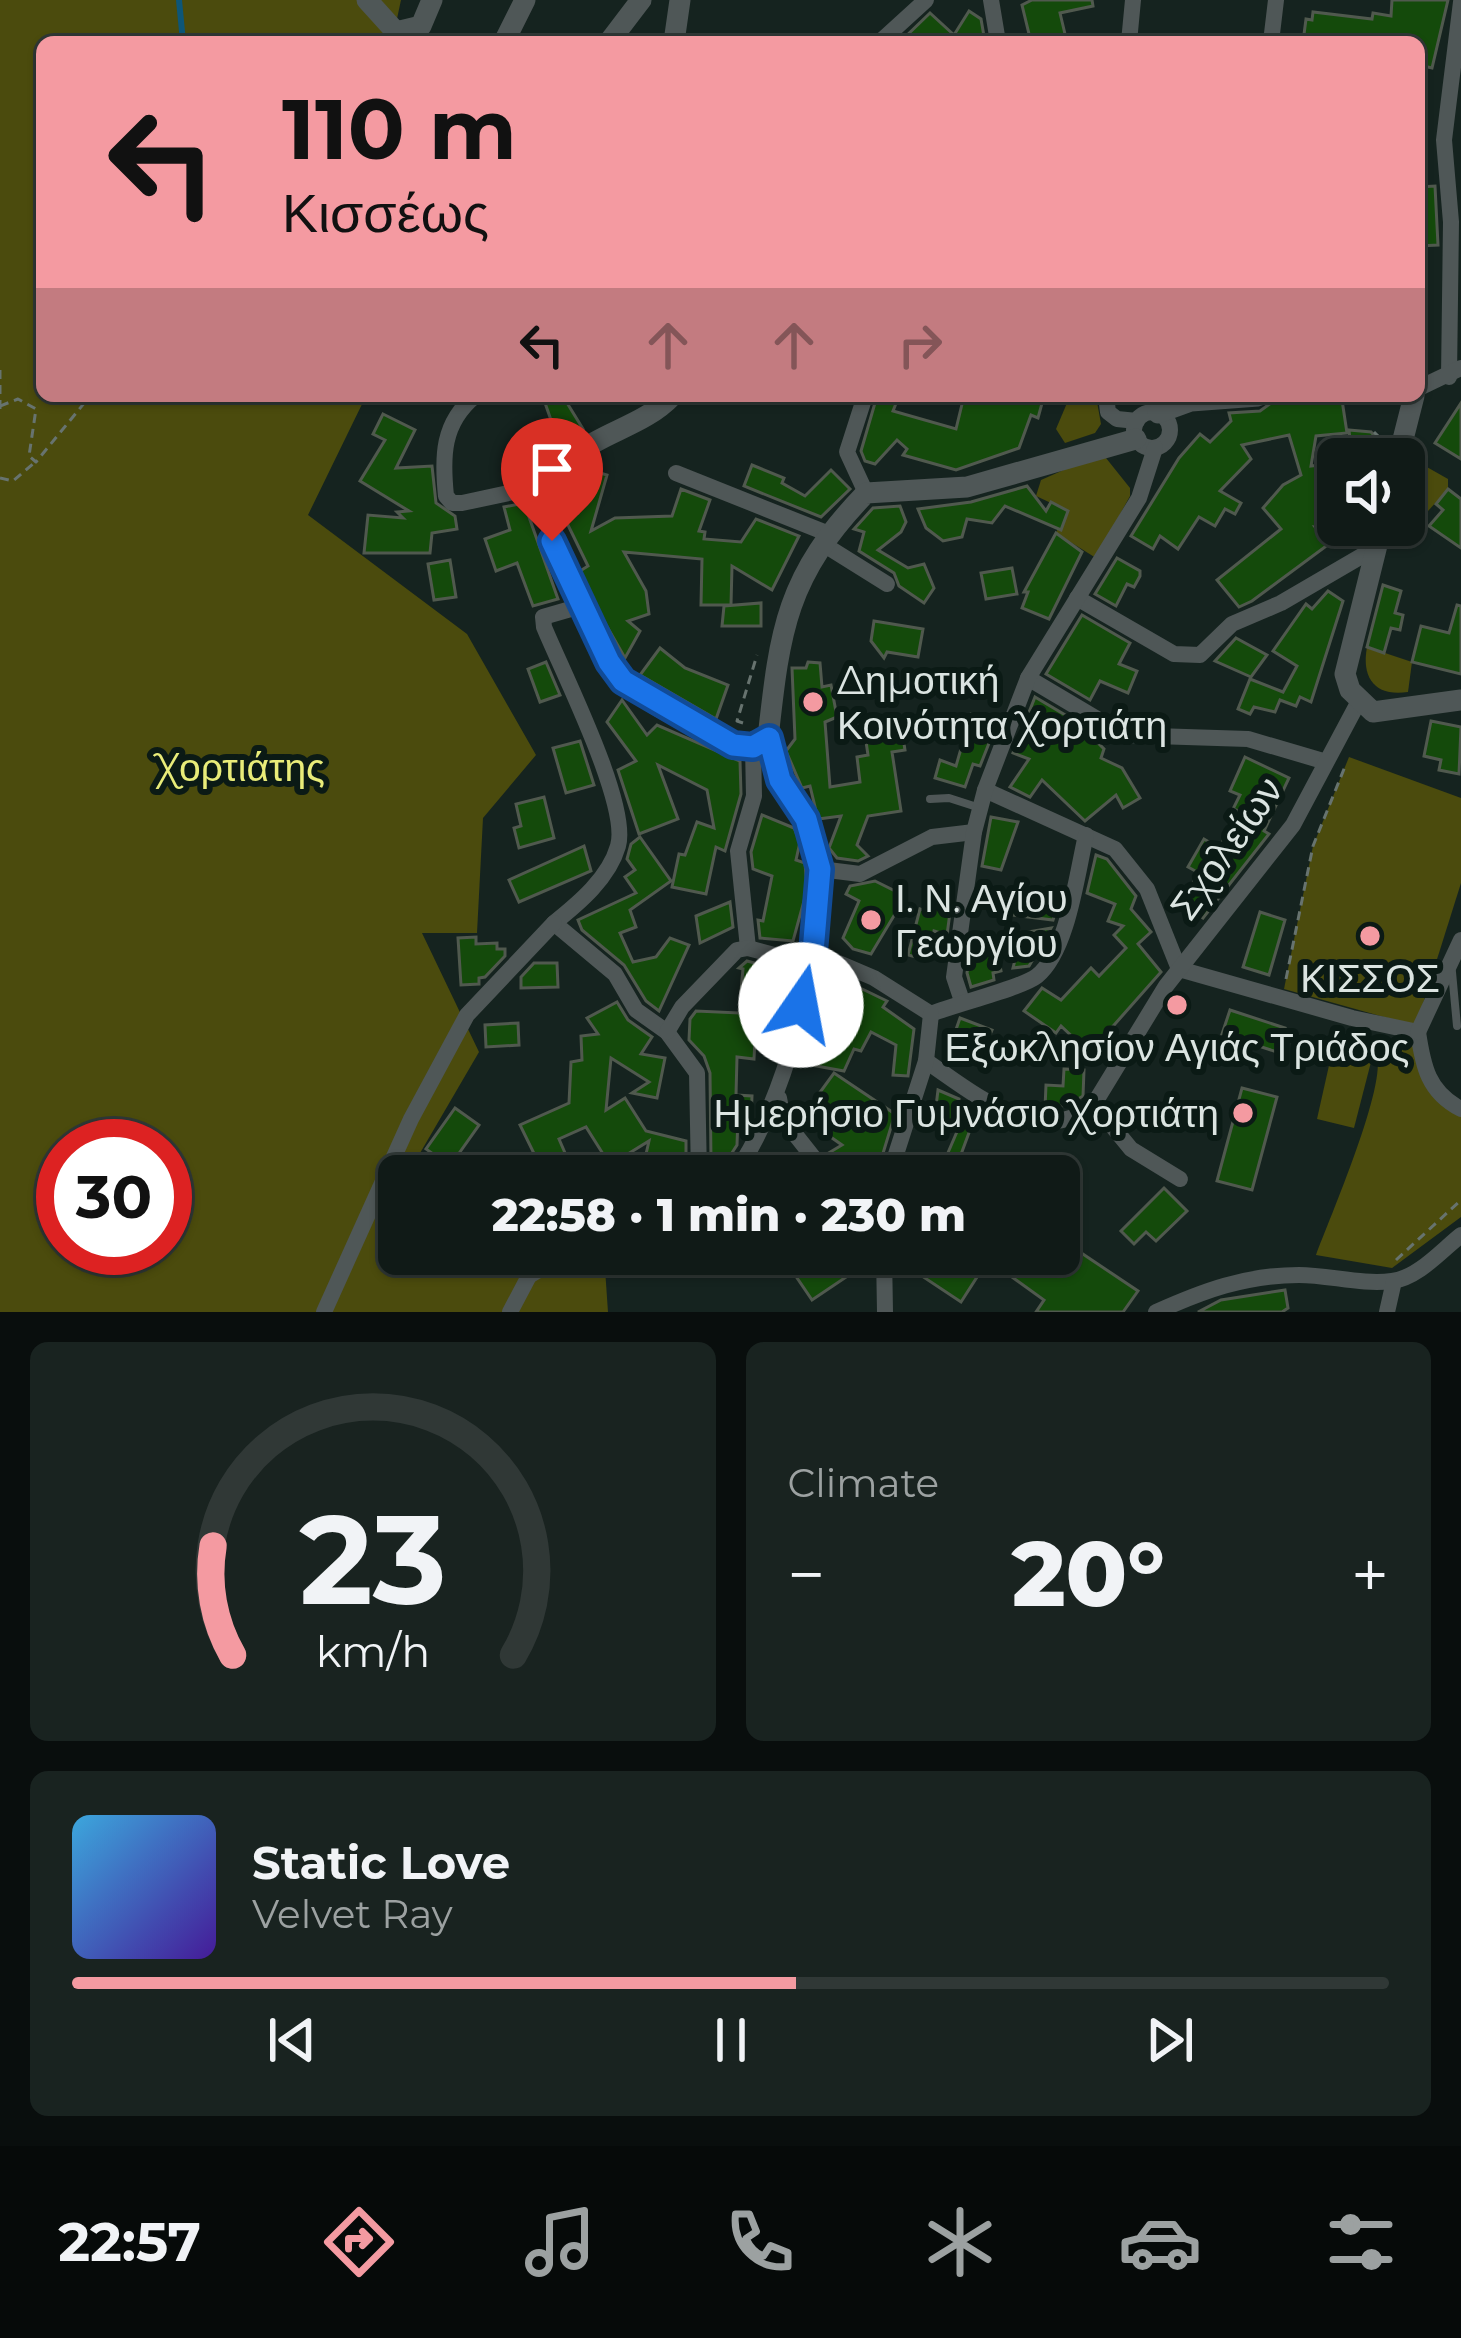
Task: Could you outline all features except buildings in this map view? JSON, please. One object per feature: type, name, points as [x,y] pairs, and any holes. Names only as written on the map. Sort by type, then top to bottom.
[{"type":"street","points":[[368,0],[397,32],[421,26],[432,0]]},
{"type":"street","points":[[507,36],[525,0]]},
{"type":"street","points":[[614,36],[641,0]]},
{"type":"street","points":[[887,36],[926,0]]},
{"type":"street","points":[[991,0],[997,36]]},
{"type":"street","points":[[1130,36],[1133,0]]},
{"type":"street","points":[[1272,36],[1276,0]]},
{"type":"street","points":[[1425,386],[1455,373],[1444,140],[1461,2]]},
{"type":"street","points":[[675,36],[683,4]]},
{"type":"street","points":[[468,402],[459,409],[445,440],[446,496],[452,503],[551,484]]},
{"type":"street","points":[[666,402],[575,452],[551,484],[552,541],[623,681],[733,745],[761,742]]},
{"type":"street","points":[[863,402],[847,452],[866,493]]},
{"type":"street","points":[[1107,402],[1108,412],[1117,419],[1146,430]]},
{"type":"street","points":[[748,948],[737,851],[754,796],[782,622],[826,539],[866,493],[967,487],[1146,430],[1174,404],[1195,402]]},
{"type":"street","points":[[1403,438],[1412,402]]},
{"type":"street","points":[[962,1001],[954,977],[982,799],[1028,678],[1139,498],[1146,430]]},
{"type":"street","points":[[676,473],[826,539],[886,584]]},
{"type":"street","points":[[1077,598],[1174,654],[1200,655],[1232,624],[1281,603],[1365,546]]},
{"type":"street","points":[[1377,546],[1345,674],[1359,701],[1373,712],[1392,713],[1461,700]]},
{"type":"street","points":[[324,1312],[411,1119],[467,1015],[605,874],[620,843],[598,752],[544,627],[543,617],[581,606]]},
{"type":"street","points":[[1028,678],[1124,735],[1248,739],[1323,761]]},
{"type":"street","name":"Σχολείων","points":[[1094,1104],[1179,969],[1292,825],[1359,701]]},
{"type":"street","points":[[748,1155],[781,1088],[813,952],[820,869],[806,819],[761,742]]},
{"type":"street","points":[[982,799],[1115,849],[1147,889],[1179,969],[1418,1032]]},
{"type":"street","points":[[820,869],[860,874],[932,837],[974,832]]},
{"type":"street","points":[[932,1014],[1037,976],[1056,948],[1067,919],[1086,836]]},
{"type":"street","points":[[554,923],[615,974],[636,1010],[668,1032],[697,1073],[699,1155]]},
{"type":"street","points":[[1461,940],[1418,1032],[1424,1074],[1448,1102],[1461,1109]]},
{"type":"street","points":[[668,1032],[682,1007],[737,950],[748,948],[778,956],[813,952],[874,978],[932,1014]]},
{"type":"street","points":[[897,1155],[926,1061],[932,1014]]},
{"type":"street","points":[[926,1061],[1009,1116],[1070,1120],[1094,1104],[1131,1149],[1180,1179]]},
{"type":"street","points":[[781,1088],[782,1119],[811,1155]]},
{"type":"street","points":[[1156,1312],[1218,1284],[1417,1270],[1461,1234]]},
{"type":"street","points":[[510,1312],[531,1275]]},
{"type":"street","points":[[884,1275],[885,1312]]},
{"type":"street","points":[[1387,1312],[1393,1275]]},
{"type":"lane","points":[[930,800],[982,799]]},
{"type":"lane","points":[[1450,958],[1456,1026]]},
{"type":"path","points":[[0,370],[0,407],[18,399],[36,409],[29,456],[36,461]]},
{"type":"path","points":[[0,478],[13,481],[36,461],[85,402]]},
{"type":"path","points":[[743,723],[737,722],[756,655],[760,656]]},
{"type":"path","points":[[1284,989],[1313,846],[1349,758]]},
{"type":"path","points":[[1393,1275],[1461,1200]]},
{"type":"green space","name":"Χορτιάτης","points":[[0,0],[401,0],[393,36],[36,36],[36,402],[363,402],[308,515],[467,634],[536,755],[483,818],[477,933],[422,933],[479,1052],[419,1155],[378,1155],[378,1275],[605,1275],[608,1312],[0,1312]]},
{"type":"green space","points":[[1067,402],[1097,402],[1101,424],[1095,433],[1065,443],[1056,429]]},
{"type":"green space","points":[[1102,453],[1130,488],[1130,496],[1096,558],[1056,533],[1066,510],[1036,496],[1041,480]]},
{"type":"green space","points":[[1425,466],[1448,479],[1448,489],[1425,514]]},
{"type":"green space","points":[[1367,647],[1412,662],[1408,692],[1387,692],[1373,683],[1366,668]]},
{"type":"green space","name":"ΚΙΣΣΟΣ","points":[[1349,757],[1461,798],[1461,883],[1416,1026],[1284,989],[1313,846]]},
{"type":"green space","points":[[1412,1038],[1426,1083],[1461,1116],[1461,1217],[1392,1268],[1316,1255],[1366,1120],[1378,1069],[1376,1054]]},
{"type":"green space","points":[[1332,1052],[1371,1062],[1354,1128],[1317,1119]]},
{"type":"waterway","points":[[179,0],[182,36]]},
{"type":"place","name":"Δημοτική Κοινότητα Χορτιάτη","points":[[813,702]]},
{"type":"place","name":"Ι. Ν. Αγίου Γεωργίου","points":[[871,920]]},
{"type":"place","name":"ΚΙΣΣΟΣ","points":[[1370,936]]},
{"type":"place","name":"Εξωκλησίον Αγιάς Τριάδος","points":[[1177,1005]]},
{"type":"place","name":"Ημερήσιο Γυμνάσιο Χορτιάτη","points":[[1243,1113]]},
{"type":"route","points":[[552,541],[609,662],[623,681],[733,745],[753,747],[769,738],[780,780],[806,819],[820,869],[813,952],[801,1005]]}]
